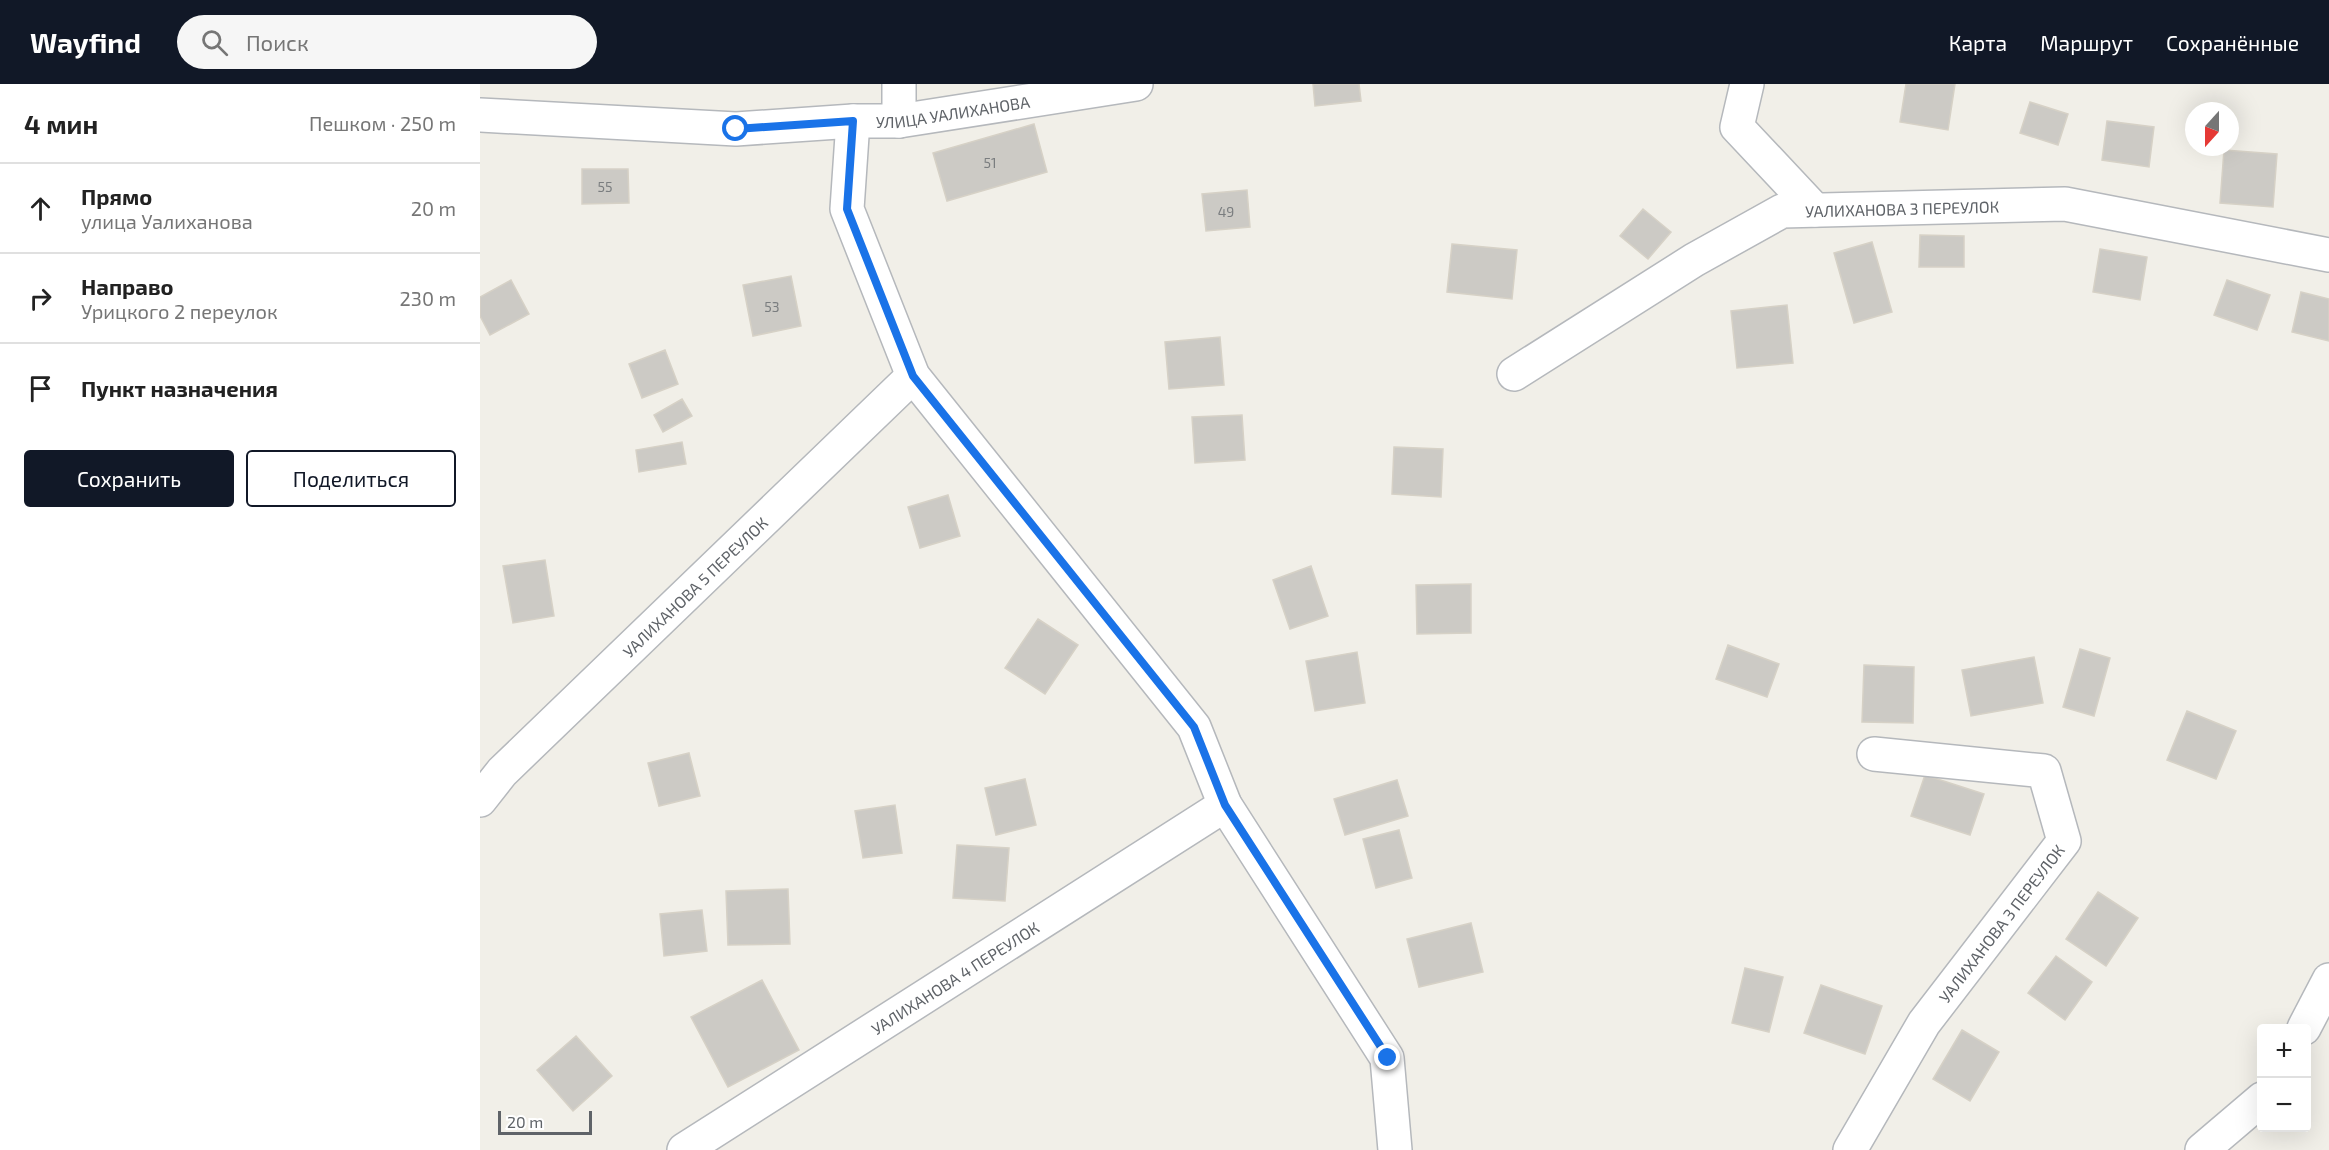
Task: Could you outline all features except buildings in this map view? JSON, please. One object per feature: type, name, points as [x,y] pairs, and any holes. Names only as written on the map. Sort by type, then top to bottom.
[{"type":"street","points":[[899,84],[899,121]]},
{"type":"street","name":"УЛИЦА УАЛИХАНОВА","points":[[480,115],[736,129],[853,121],[899,121],[1136,84]]},
{"type":"street","points":[[1747,84],[1737,127],[1815,210]]},
{"type":"street","points":[[853,121],[847,209],[913,376],[1194,727],[1225,805],[1388,1058],[1395,1150]]},
{"type":"street","name":"УАЛИХАНОВА 3 ПЕРЕУЛОК","points":[[1514,374],[1694,260],[1782,211],[2065,204],[2329,255]]},
{"type":"street","name":"УАЛИХАНОВА 5 ПЕРЕУЛОК","points":[[480,800],[502,772],[913,376]]},
{"type":"street","name":"УАЛИХАНОВА 3 ПЕРЕУЛОК","points":[[1850,1150],[1924,1023],[2064,841],[2044,771],[1874,753]]},
{"type":"street","name":"УАЛИХАНОВА 4 ПЕРЕУЛОК","points":[[684,1150],[1225,805]]},
{"type":"street","points":[[2307,1024],[2329,980]]},
{"type":"street","points":[[2202,1150],[2257,1103]]},
{"type":"route","points":[[736,129],[853,121],[847,209],[913,376],[1194,727],[1225,805],[1388,1058]]}]
